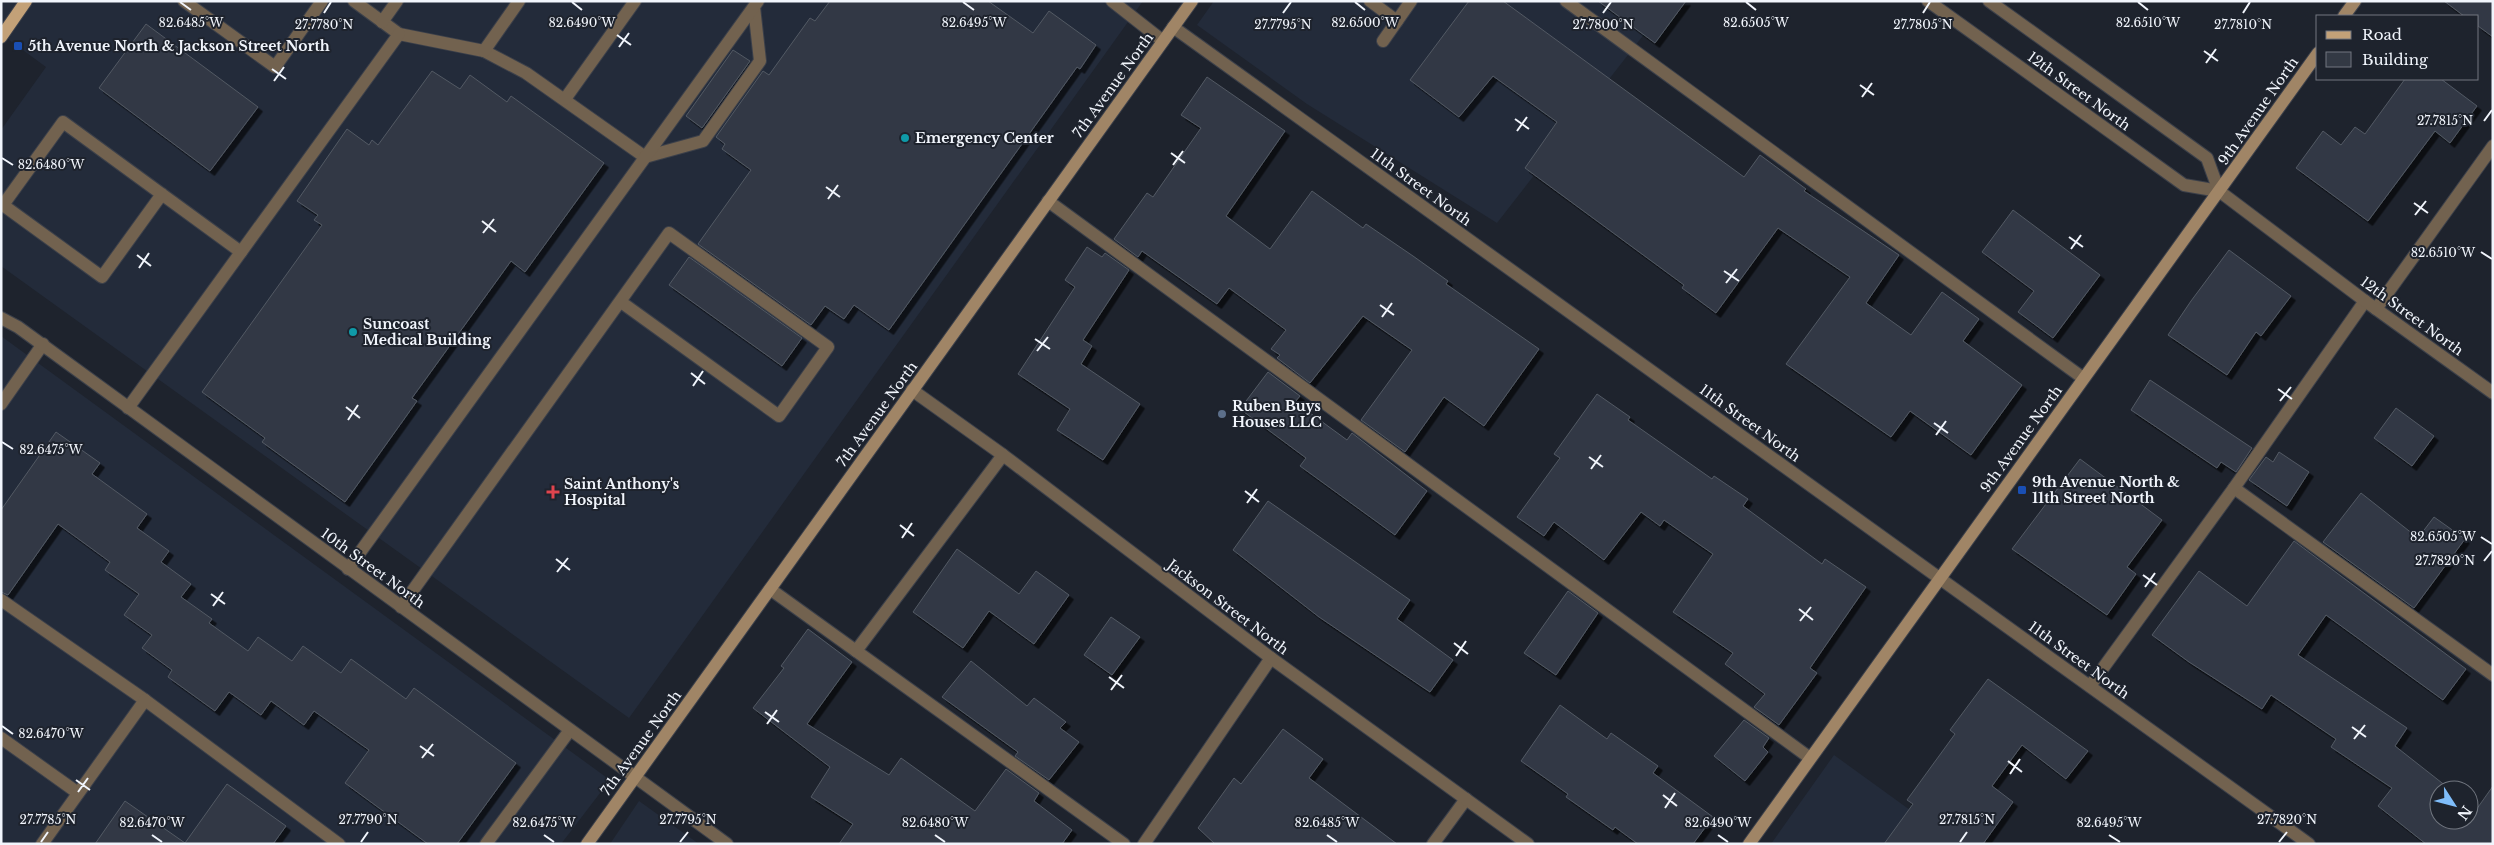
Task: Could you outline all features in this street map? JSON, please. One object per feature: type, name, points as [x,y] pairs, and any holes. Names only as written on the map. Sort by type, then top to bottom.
[{"type":"main road","points":[[1,37],[26,1]]},
{"type":"street","points":[[184,1],[275,67],[322,1]]},
{"type":"street","points":[[354,1],[399,34],[484,51],[526,73],[646,157]]},
{"type":"street","points":[[382,22],[397,1]]},
{"type":"street","points":[[484,51],[519,1]]},
{"type":"street","points":[[565,99],[635,1]]},
{"type":"street","points":[[1112,1],[1163,41]]},
{"type":"street","name":"7th Avenue North","points":[[587,844],[1192,1]]},
{"type":"street","points":[[1370,1],[1397,21]]},
{"type":"street","points":[[1383,41],[1411,1]]},
{"type":"street","points":[[1566,1],[2083,378]]},
{"type":"street","name":"12th Street North","points":[[1928,1],[2184,185],[2219,191],[2365,301],[2493,393]]},
{"type":"street","name":"12th Street North","points":[[1989,1],[2207,158],[2219,191]]},
{"type":"street","points":[[2345,15],[2354,1]]},
{"type":"street","points":[[646,157],[703,141],[760,61],[756,4]]},
{"type":"street","points":[[348,568],[756,4]]},
{"type":"street","name":"11th Street North","points":[[1173,27],[2309,844]]},
{"type":"street","points":[[128,408],[399,34]]},
{"type":"street","name":"9th Avenue North","points":[[1749,844],[2316,56]]},
{"type":"street","points":[[162,194],[102,277],[3,205],[63,122],[162,194],[241,252]]},
{"type":"street","points":[[2376,309],[2493,146]]},
{"type":"street","points":[[1048,202],[1810,758]]},
{"type":"street","points":[[401,607],[669,233],[828,347],[779,416],[621,302]]},
{"type":"street","points":[[2090,686],[2234,488],[2365,301]]},
{"type":"street","name":"10th Street North","points":[[1,318],[43,344],[128,408],[727,844]]},
{"type":"street","points":[[3,396],[43,344]]},
{"type":"street","name":"Jackson Street North","points":[[912,390],[1003,455],[1271,658],[1528,844]]},
{"type":"street","points":[[856,651],[1003,455]]},
{"type":"street","points":[[2234,488],[2493,675]]},
{"type":"street","points":[[770,589],[1124,844]]},
{"type":"street","points":[[1,600],[144,700],[339,844]]},
{"type":"street","points":[[1144,844],[1271,658]]},
{"type":"street","points":[[42,844],[144,700]]},
{"type":"street","points":[[486,844],[570,730]]},
{"type":"street","points":[[1,738],[78,793]]},
{"type":"street","points":[[1432,844],[1466,799]]},
{"type":"shaded area","name":"Saint Anthony's Hospital","points":[[1,1],[1143,1],[629,718],[1,266],[1,130],[46,67],[1,34]]},
{"type":"shaded area","points":[[1214,1],[1670,1],[1497,223],[1307,104],[1197,25]]},
{"type":"shaded area","points":[[1,336],[610,780],[561,844],[1,844]]},
{"type":"shaded area","points":[[1834,755],[1957,844],[1771,844]]},
{"type":"shaded area","points":[[639,801],[699,844],[610,844]]},
{"type":"building","name":"Emergency Center","points":[[830,1],[988,1],[1033,33],[1049,11],[1096,45],[1080,69],[1077,67],[889,330],[854,305],[844,319],[825,306],[811,325],[698,244],[751,170],[722,149],[725,144],[716,137],[763,71],[769,75],[810,18],[815,21]]},
{"type":"building","points":[[1469,1],[1503,1],[1744,177],[1760,155],[1806,189],[1804,191],[1899,255],[1866,303],[1911,335],[1942,292],[1979,319],[1963,341],[2022,385],[1971,455],[1910,411],[1891,437],[1786,364],[1850,277],[1778,228],[1716,313],[1682,288],[1684,285],[1525,168],[1557,122],[1493,76],[1459,117],[1410,80]]},
{"type":"building","points":[[1598,1],[1686,1],[1655,43]]},
{"type":"building","points":[[2444,1],[2493,1],[2493,37],[2479,27],[2479,15],[2463,15]]},
{"type":"building","points":[[146,24],[258,107],[210,171],[99,88]]},
{"type":"building","points":[[733,50],[750,61],[702,128],[686,116]]},
{"type":"building","name":"Suncoast Medical Building","points":[[432,71],[460,89],[470,75],[507,102],[511,96],[604,163],[525,272],[511,261],[412,398],[417,401],[345,502],[262,442],[265,438],[202,392],[322,225],[314,220],[318,215],[297,201],[347,129],[369,145],[372,140],[378,145]]},
{"type":"building","points":[[1207,77],[1285,131],[1226,216],[1270,249],[1312,191],[1363,228],[1366,224],[1413,256],[1448,281],[1446,284],[1539,349],[1484,426],[1444,397],[1405,452],[1361,420],[1412,350],[1363,316],[1310,383],[1277,358],[1280,355],[1271,349],[1286,330],[1229,288],[1217,304],[1142,251],[1138,257],[1114,239],[1147,193],[1153,197],[1201,128],[1181,115]]},
{"type":"building","points":[[2404,80],[2442,80],[2477,106],[2450,143],[2435,131],[2368,221],[2296,168],[2323,131],[2341,145],[2355,127],[2365,134]]},
{"type":"building","points":[[2013,210],[2100,275],[2053,338],[2018,312],[2034,291],[1982,252]]},
{"type":"building","points":[[1087,247],[1102,257],[1105,253],[1129,270],[1083,340],[1092,346],[1081,364],[1140,404],[1103,460],[1057,430],[1070,409],[1018,374],[1075,287],[1065,280]]},
{"type":"building","points":[[2229,250],[2291,296],[2261,336],[2256,332],[2227,375],[2168,335]]},
{"type":"building","points":[[689,257],[802,338],[782,366],[669,285]]},
{"type":"building","points":[[1268,372],[1300,396],[1295,402],[1347,440],[1352,433],[1427,491],[1395,535],[1300,466],[1306,458],[1240,409]]},
{"type":"building","points":[[2150,380],[2252,448],[2236,472],[2221,462],[2217,468],[2131,410]]},
{"type":"building","points":[[1597,394],[1630,417],[1628,420],[1712,479],[1714,476],[1748,499],[1743,506],[1822,564],[1825,559],[1866,587],[1810,668],[1817,673],[1779,725],[1754,707],[1765,694],[1725,664],[1733,653],[1673,612],[1713,554],[1664,520],[1660,526],[1641,512],[1604,560],[1554,522],[1544,536],[1517,517],[1560,458],[1554,454]]},
{"type":"building","points":[[2396,408],[2434,436],[2412,466],[2374,438]]},
{"type":"building","points":[[56,432],[100,463],[92,474],[147,514],[137,528],[169,551],[161,562],[191,584],[181,597],[212,619],[209,623],[248,651],[258,637],[292,661],[303,646],[341,673],[351,659],[406,699],[414,688],[516,763],[457,844],[428,844],[345,783],[369,750],[314,711],[304,725],[271,701],[261,715],[229,692],[215,711],[168,677],[172,670],[142,648],[152,635],[124,615],[139,594],[105,570],[110,562],[58,524],[8,595],[1,592],[1,510]]},
{"type":"building","points":[[2279,452],[2309,472],[2287,506],[2249,480],[2266,457],[2273,462]]},
{"type":"building","points":[[2080,459],[2162,520],[2127,567],[2136,574],[2107,615],[2012,549]]},
{"type":"building","points":[[2361,493],[2418,538],[2434,517],[2465,539],[2414,608],[2323,542]]},
{"type":"building","points":[[1268,501],[1410,600],[1397,619],[1453,660],[1430,692],[1319,617],[1233,550]]},
{"type":"building","points":[[2294,541],[2466,669],[2443,700],[2326,615],[2298,655],[2407,728],[2395,746],[2438,780],[2429,780],[2429,830],[2479,830],[2479,806],[2493,786],[2493,844],[2426,844],[2378,806],[2392,788],[2331,747],[2336,739],[2271,695],[2262,709],[2189,662],[2152,635],[2199,571],[2247,606]]},
{"type":"building","points":[[957,549],[1019,594],[1036,571],[1069,595],[1034,644],[989,611],[963,648],[913,612]]},
{"type":"building","points":[[1568,591],[1598,613],[1556,675],[1524,653]]},
{"type":"building","points":[[1111,617],[1140,637],[1112,675],[1084,655]]},
{"type":"building","points":[[808,629],[852,662],[807,724],[889,775],[901,758],[975,811],[1006,769],[1039,793],[1034,801],[1072,830],[1062,844],[839,844],[853,824],[811,797],[830,767],[753,708],[784,668],[781,666]]},
{"type":"building","points":[[971,661],[1027,706],[1034,698],[1066,722],[1060,728],[1079,742],[1049,780],[1015,756],[1018,752],[942,697]]},
{"type":"building","points":[[1988,679],[2088,751],[2066,779],[2022,745],[1992,786],[2013,802],[1983,844],[1884,844],[1913,804],[1907,800],[1955,734],[1950,730]]},
{"type":"building","points":[[1560,705],[1607,739],[1611,733],[1658,766],[1653,773],[1713,817],[1693,844],[1638,844],[1615,827],[1613,830],[1566,797],[1568,794],[1521,761]]},
{"type":"building","points":[[1744,720],[1769,738],[1763,747],[1768,752],[1745,781],[1714,756]]},
{"type":"building","points":[[1283,729],[1323,759],[1309,778],[1397,844],[1215,844],[1198,828],[1234,778],[1241,784]]},
{"type":"building","points":[[227,784],[286,826],[273,844],[95,844],[125,801],[185,843]]},
{"type":"place","name":"5th Avenue North & Jackson Street North","points":[[18,46]]},
{"type":"place","name":"Emergency Center","points":[[905,138]]},
{"type":"place","name":"Suncoast Medical Building","points":[[353,332]]},
{"type":"place","name":"Ruben Buys Houses LLC","points":[[1222,414]]},
{"type":"place","name":"9th Avenue North & 11th Street North","points":[[2022,490]]},
{"type":"place","name":"Saint Anthony's Hospital","points":[[553,492]]}]
